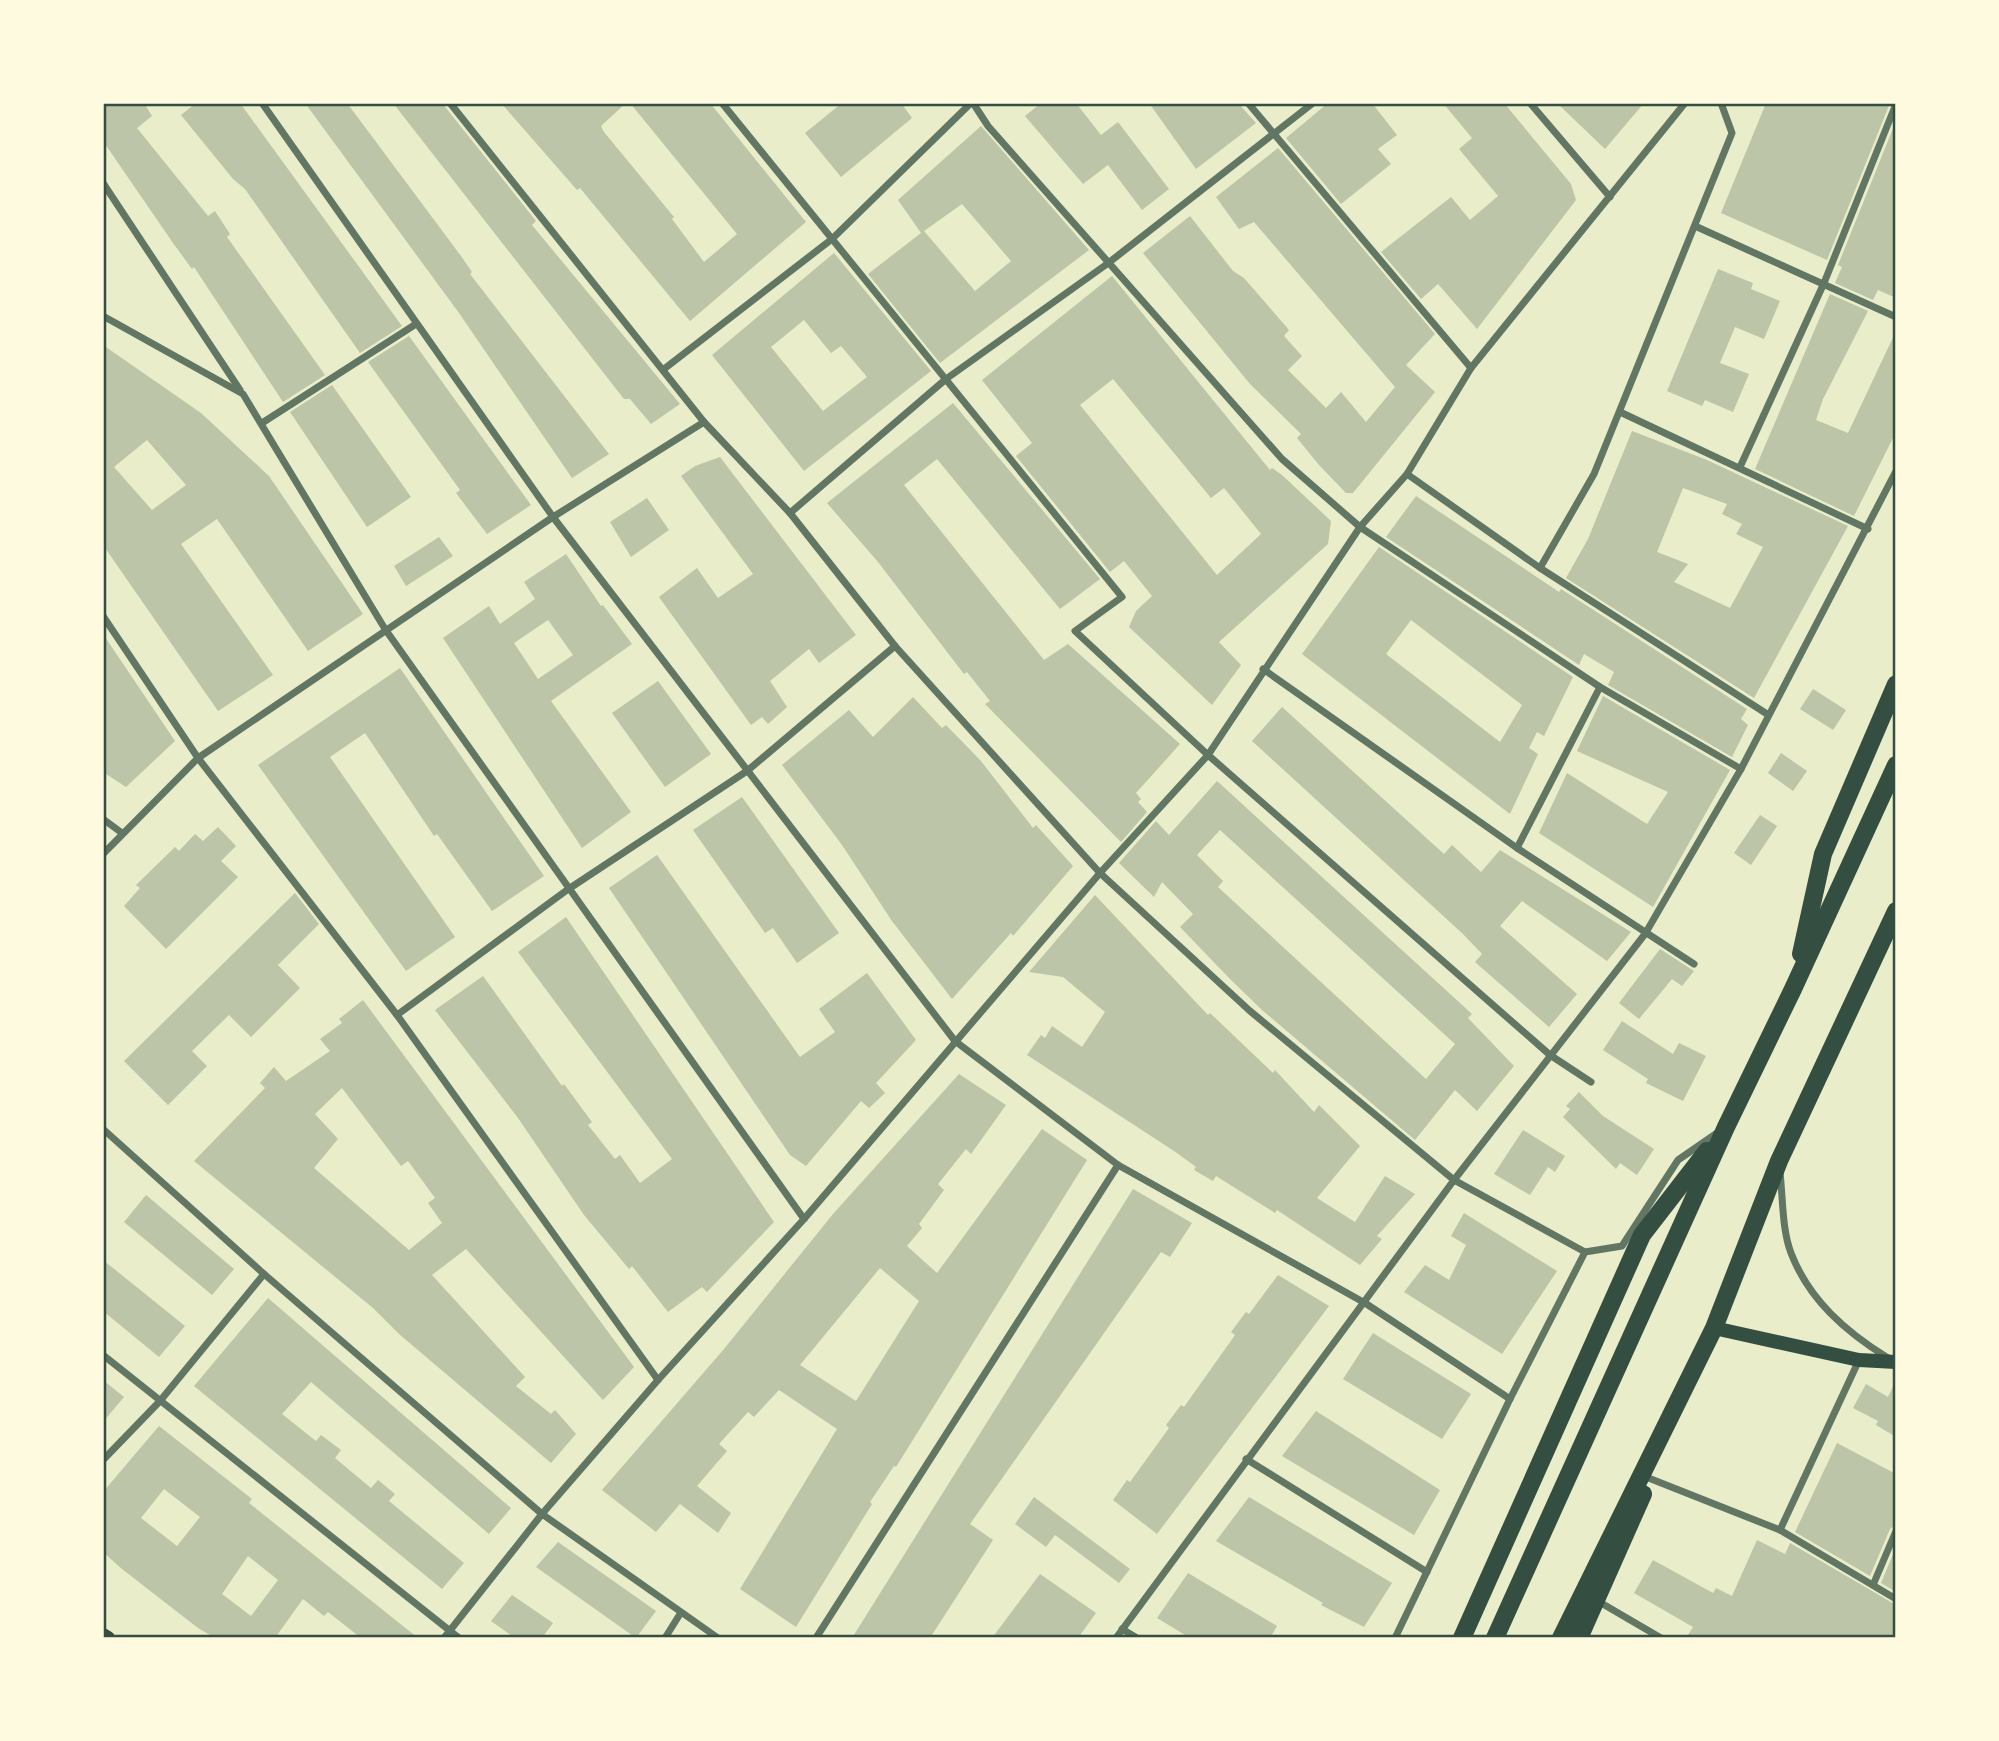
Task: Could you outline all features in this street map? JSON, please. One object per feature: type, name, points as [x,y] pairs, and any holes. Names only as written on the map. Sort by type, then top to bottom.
[{"type":"highway","points":[[1793,989],[1823,854],[1896,684]]},
{"type":"highway","points":[[1495,1638],[1726,1126],[1793,989],[1896,765]]},
{"type":"highway","points":[[1579,1638],[1642,1501],[1647,1477],[1714,1328],[1779,1161],[1896,911]]},
{"type":"highway","points":[[1462,1638],[1642,1236],[1726,1126]]},
{"type":"highway","points":[[1561,1638],[1714,1328]]},
{"type":"main road","points":[[1714,1328],[1859,1360],[1895,1362]]},
{"type":"main road","points":[[103,1635],[108,1638]]},
{"type":"street","points":[[262,103],[553,517],[955,1041],[1118,1165],[1365,1303],[1510,1399]]},
{"type":"street","points":[[450,103],[704,422],[790,513],[895,646],[1100,873],[1250,1011],[1454,1180],[1585,1252],[1622,1246],[1678,1160],[1726,1126]]},
{"type":"street","points":[[722,103],[1122,597],[1075,631],[1208,755],[1550,1055],[1591,1083]]},
{"type":"street","points":[[664,369],[832,239],[972,103],[988,126],[1107,264],[1282,459],[1360,527],[1600,687],[1741,769]]},
{"type":"street","points":[[1248,103],[1471,368]]},
{"type":"street","points":[[790,513],[946,379],[1107,264],[1312,103]]},
{"type":"street","points":[[1530,103],[1610,197]]},
{"type":"street","points":[[444,1638],[542,1514],[658,1380],[804,1219],[1100,873],[1208,755],[1360,527],[1407,474],[1471,368],[1610,197],[1626,172],[1685,103]]},
{"type":"street","points":[[1540,568],[1594,474],[1732,133],[1721,103]]},
{"type":"street","points":[[1740,467],[1824,283],[1896,104]]},
{"type":"street","points":[[103,183],[262,423],[385,629],[567,890],[804,1219]]},
{"type":"street","points":[[1695,226],[1896,317]]},
{"type":"street","points":[[103,316],[243,394]]},
{"type":"street","points":[[262,423],[416,324]]},
{"type":"street","points":[[1619,412],[1868,528]]},
{"type":"street","points":[[103,854],[198,758],[553,517],[704,422]]},
{"type":"street","points":[[1116,1638],[1454,1180],[1645,934],[1741,769],[1767,714],[1896,471]]},
{"type":"street","points":[[1407,474],[1540,568],[1767,714]]},
{"type":"street","points":[[103,616],[198,758],[397,1015],[658,1380]]},
{"type":"street","points":[[397,1015],[567,890],[747,771],[895,646]]},
{"type":"street","points":[[1263,669],[1517,848],[1694,964]]},
{"type":"street","points":[[1517,848],[1600,687]]},
{"type":"street","points":[[103,819],[122,833]]},
{"type":"street","points":[[103,1129],[264,1274],[542,1514],[680,1614],[718,1638]]},
{"type":"street","points":[[1779,1161],[1791,1251],[1813,1294],[1852,1335],[1895,1362]]},
{"type":"street","points":[[816,1638],[1118,1165]]},
{"type":"street","points":[[1395,1638],[1510,1399],[1585,1252]]},
{"type":"street","points":[[103,1460],[160,1401],[264,1274]]},
{"type":"street","points":[[103,1355],[459,1638]]},
{"type":"street","points":[[1780,1530],[1859,1360]]},
{"type":"street","points":[[1246,1459],[1427,1572]]},
{"type":"street","points":[[1647,1477],[1780,1530],[1896,1599]]},
{"type":"street","points":[[1872,1585],[1896,1531]]},
{"type":"street","points":[[1596,1601],[1661,1638]]},
{"type":"street","points":[[665,1638],[680,1614]]},
{"type":"street","points":[[1122,1629],[1137,1638]]},
{"type":"building","points":[[103,103],[144,103],[152,116],[137,128],[208,216],[215,211],[230,234],[227,237],[325,375],[283,402],[194,267],[192,269],[173,243],[103,141]]},
{"type":"building","points":[[196,103],[240,103],[402,326],[360,353],[245,189],[233,179],[181,115]]},
{"type":"building","points":[[305,103],[347,103],[461,256],[472,272],[470,274],[609,454],[572,478],[459,313]]},
{"type":"building","points":[[393,103],[442,103],[536,221],[532,225],[680,404],[651,424],[630,399],[624,399]]},
{"type":"building","points":[[501,103],[626,103],[601,126],[674,217],[672,219],[704,262],[737,234],[630,103],[710,103],[806,222],[690,321],[580,188],[577,190]]},
{"type":"building","points":[[842,103],[901,103],[912,118],[841,177],[805,133]]},
{"type":"building","points":[[1041,103],[1076,103],[1101,135],[1118,122],[1169,189],[1142,210],[1108,165],[1083,184],[1025,116]]},
{"type":"building","points":[[1149,103],[1238,103],[1256,123],[1196,169]]},
{"type":"building","points":[[1328,103],[1372,103],[1397,135],[1378,149],[1391,164],[1341,204],[1286,138]]},
{"type":"building","points":[[1443,103],[1504,103],[1571,184],[1576,200],[1477,329],[1438,284],[1421,299],[1381,252],[1451,197],[1470,220],[1498,196],[1459,149],[1472,138]]},
{"type":"building","points":[[1557,103],[1644,103],[1605,149]]},
{"type":"building","points":[[1766,103],[1890,103],[1827,260],[1721,213]]},
{"type":"building","points":[[1896,121],[1896,298],[1878,290],[1873,300],[1835,283],[1842,267],[1838,265]]},
{"type":"building","points":[[981,126],[1089,250],[940,363],[868,274],[921,233],[898,200]],"holes":[[[962,204],[1011,261],[975,291],[924,231]]]},
{"type":"building","points":[[1278,148],[1435,334],[1406,365],[1435,392],[1353,493],[1346,493],[1319,465],[1297,438],[1301,434],[1250,384],[1143,253],[1190,216],[1233,271],[1244,278],[1289,330],[1284,336],[1302,356],[1288,370],[1326,408],[1341,392],[1366,422],[1395,387],[1254,222],[1239,229],[1216,197]]},
{"type":"building","points":[[834,253],[931,371],[804,471],[712,355]],"holes":[[[804,320],[831,353],[841,346],[867,377],[823,411],[771,347]]]},
{"type":"building","points":[[1718,269],[1753,283],[1751,289],[1780,301],[1764,339],[1735,327],[1720,363],[1749,374],[1733,412],[1705,400],[1702,406],[1667,391]]},
{"type":"building","points":[[1112,276],[1270,470],[1272,468],[1282,475],[1331,521],[1328,544],[1219,642],[1241,665],[1212,705],[1129,627],[1136,611],[1152,596],[1124,561],[1110,572],[1016,456],[1032,443],[982,380]],"holes":[[[1113,379],[1211,498],[1224,488],[1261,534],[1217,575],[1080,405]]]},
{"type":"building","points":[[1830,294],[1868,311],[1823,399],[1816,420],[1848,433],[1896,331],[1896,432],[1854,516],[1755,469]]},
{"type":"building","points":[[409,336],[531,505],[487,534],[456,493],[460,490],[368,362]]},
{"type":"building","points":[[103,345],[201,413],[269,476],[363,614],[308,651],[217,519],[181,544],[273,675],[218,711],[103,545]],"holes":[[[147,440],[186,485],[152,510],[114,467]]]},
{"type":"building","points":[[332,385],[411,497],[367,527],[290,412]]},
{"type":"building","points":[[953,403],[1100,579],[1060,609],[937,459],[904,485],[1044,660],[1068,644],[1180,744],[1136,793],[1141,799],[1138,802],[1147,812],[1121,842],[985,704],[990,701],[967,672],[964,674],[878,562],[827,503]]},
{"type":"building","points":[[1632,431],[1707,460],[1848,526],[1754,698],[1566,578],[1588,539]],"holes":[[[1683,488],[1727,504],[1722,514],[1742,524],[1736,534],[1763,547],[1730,608],[1674,582],[1688,564],[1657,552]]]},
{"type":"building","points":[[720,457],[856,635],[819,663],[809,649],[770,681],[787,707],[768,724],[762,717],[751,725],[659,597],[697,568],[718,598],[753,574],[681,476],[695,466]]},
{"type":"building","points":[[1416,496],[1559,592],[1561,589],[1747,709],[1741,719],[1748,725],[1732,757],[1608,685],[1614,672],[1584,654],[1579,665],[1386,537]]},
{"type":"building","points":[[647,498],[669,530],[631,557],[610,522]]},
{"type":"building","points":[[439,537],[453,556],[406,586],[394,566]]},
{"type":"building","points":[[1379,547],[1573,677],[1544,736],[1537,732],[1529,748],[1538,754],[1510,814],[1302,654]],"holes":[[[1411,620],[1522,705],[1500,742],[1386,654]]]},
{"type":"building","points":[[566,554],[601,606],[603,605],[632,644],[551,701],[631,812],[582,848],[443,638],[489,606],[500,624],[535,599],[524,582]],"holes":[[[548,620],[573,655],[538,679],[514,643]]]},
{"type":"building","points":[[103,634],[175,741],[126,787],[103,772]]},
{"type":"building","points":[[400,668],[544,876],[492,911],[437,834],[434,836],[365,733],[330,757],[455,937],[406,971],[258,765]]},
{"type":"building","points":[[658,681],[711,754],[665,787],[612,713]]},
{"type":"building","points":[[1813,689],[1846,710],[1833,730],[1800,709]]},
{"type":"building","points":[[1603,696],[1730,770],[1653,907],[1539,833],[1567,773],[1647,824],[1668,792],[1577,751]]},
{"type":"building","points":[[913,697],[942,728],[946,725],[981,761],[1033,828],[1036,825],[1073,866],[1013,936],[1011,933],[952,999],[892,921],[842,845],[782,765],[849,710],[873,737]]},
{"type":"building","points":[[1282,707],[1444,854],[1452,845],[1481,872],[1500,850],[1631,932],[1607,961],[1522,901],[1500,926],[1577,994],[1549,1027],[1475,962],[1482,954],[1463,934],[1252,741]]},
{"type":"building","points":[[1781,753],[1807,771],[1793,791],[1768,773]]},
{"type":"building","points":[[1217,781],[1472,1014],[1468,1018],[1514,1066],[1477,1111],[1455,1090],[1415,1140],[1262,1010],[1231,980],[1180,927],[1193,914],[1162,882],[1154,897],[1119,863],[1156,821],[1169,835]],"holes":[[[1220,830],[1455,1044],[1426,1079],[1218,887],[1223,881],[1197,855]]]},
{"type":"building","points":[[742,797],[839,933],[797,963],[773,928],[765,933],[693,830]]},
{"type":"building","points":[[1760,815],[1777,826],[1751,865],[1734,853]]},
{"type":"building","points":[[218,827],[236,846],[221,861],[238,877],[166,949],[124,906],[140,888],[136,885],[175,847],[179,851],[195,834],[203,841]]},
{"type":"building","points":[[657,855],[800,1057],[835,1032],[819,1009],[867,973],[916,1040],[876,1083],[885,1093],[869,1108],[861,1101],[806,1166],[790,1155],[609,888]]},
{"type":"building","points":[[295,893],[319,924],[278,965],[300,988],[251,1037],[229,1015],[192,1051],[207,1066],[168,1105],[124,1061]]},
{"type":"building","points":[[1095,895],[1208,1015],[1210,1013],[1273,1073],[1275,1070],[1314,1112],[1319,1105],[1360,1146],[1317,1198],[1355,1222],[1385,1176],[1415,1194],[1377,1236],[1382,1239],[1360,1265],[1277,1210],[1275,1213],[1216,1176],[1213,1181],[1194,1170],[1196,1167],[1177,1153],[1027,1055],[1041,1035],[1045,1038],[1052,1026],[1082,1047],[1105,1012],[1063,977],[1029,972]]},
{"type":"building","points":[[566,917],[774,1222],[707,1292],[702,1287],[668,1312],[632,1266],[629,1269],[584,1215],[518,1118],[435,1010],[483,976],[562,1086],[564,1084],[592,1122],[588,1125],[615,1159],[620,1155],[640,1183],[672,1159],[518,952]]},
{"type":"building","points":[[1660,949],[1694,971],[1682,986],[1672,979],[1639,1019],[1619,1003]]},
{"type":"building","points":[[363,1000],[634,1367],[603,1400],[466,1249],[432,1275],[525,1377],[516,1386],[551,1414],[555,1410],[576,1434],[551,1463],[399,1334],[373,1308],[194,1161],[265,1088],[260,1083],[274,1067],[286,1081],[330,1051],[320,1039],[342,1023],[339,1019]],"holes":[[[342,1088],[401,1166],[408,1161],[435,1198],[428,1203],[442,1223],[409,1250],[314,1168],[338,1139],[315,1114]]]},
{"type":"building","points":[[1622,1021],[1673,1054],[1679,1043],[1706,1056],[1683,1101],[1646,1083],[1648,1079],[1603,1050]]},
{"type":"building","points":[[959,1074],[1006,1105],[971,1154],[966,1149],[938,1184],[944,1190],[919,1224],[922,1228],[907,1246],[937,1273],[1042,1129],[1087,1160],[896,1467],[894,1466],[870,1502],[872,1504],[796,1627],[740,1589],[837,1429],[779,1390],[754,1417],[748,1412],[719,1444],[727,1451],[697,1486],[731,1513],[718,1533],[680,1504],[656,1532],[602,1490],[724,1349],[833,1214]],"holes":[[[880,1268],[919,1301],[856,1401],[800,1365]]]},
{"type":"building","points":[[1579,1092],[1603,1116],[1654,1149],[1637,1175],[1620,1163],[1616,1169],[1563,1117],[1570,1109],[1566,1106]]},
{"type":"building","points":[[1523,1130],[1565,1156],[1555,1172],[1548,1167],[1530,1195],[1494,1174]]},
{"type":"building","points":[[1133,1189],[1192,1223],[1170,1257],[1161,1252],[970,1524],[993,1540],[930,1638],[852,1638]]},
{"type":"building","points":[[146,1195],[234,1269],[212,1295],[124,1222]]},
{"type":"building","points":[[1464,1213],[1557,1271],[1502,1354],[1404,1292],[1425,1265],[1449,1280],[1466,1245],[1451,1236]]},
{"type":"building","points":[[103,1260],[185,1326],[159,1357],[103,1311]]},
{"type":"building","points":[[1278,1275],[1329,1306],[1157,1534],[1113,1500],[1127,1480],[1130,1482],[1169,1428],[1166,1425],[1181,1405],[1184,1407],[1235,1335],[1231,1332],[1246,1312],[1249,1314]]},
{"type":"building","points":[[268,1298],[511,1508],[489,1534],[311,1382],[282,1414],[316,1441],[321,1435],[341,1450],[335,1458],[371,1488],[378,1480],[395,1494],[389,1501],[464,1563],[442,1589],[194,1386]]},
{"type":"building","points":[[1373,1333],[1471,1394],[1442,1439],[1343,1379]]},
{"type":"building","points":[[103,1380],[124,1397],[103,1422]]},
{"type":"building","points":[[1896,1380],[1896,1437],[1876,1425],[1878,1421],[1853,1408],[1866,1384],[1888,1397]]},
{"type":"building","points":[[1316,1411],[1440,1490],[1414,1535],[1282,1456]]},
{"type":"building","points":[[159,1426],[252,1499],[249,1503],[418,1638],[361,1638],[328,1612],[324,1616],[303,1599],[275,1638],[215,1638],[198,1628],[103,1552],[103,1492]],"holes":[[[164,1489],[200,1517],[177,1546],[141,1518]],[[248,1556],[278,1580],[251,1616],[222,1594]]]},
{"type":"building","points":[[1837,1443],[1896,1474],[1896,1525],[1890,1529],[1870,1576],[1795,1532]]},
{"type":"building","points":[[1034,1497],[1130,1569],[1119,1583],[1055,1535],[1046,1547],[1015,1524]]},
{"type":"building","points":[[1249,1497],[1392,1583],[1364,1627],[1321,1605],[1323,1603],[1216,1541]]},
{"type":"building","points":[[1757,1540],[1785,1554],[1790,1543],[1896,1605],[1896,1638],[1686,1638],[1693,1627],[1634,1593],[1653,1560],[1713,1593],[1716,1588],[1732,1596]]},
{"type":"building","points":[[558,1542],[656,1611],[636,1638],[536,1567]]},
{"type":"building","points":[[1896,1547],[1896,1592],[1881,1583]]},
{"type":"building","points":[[1188,1573],[1277,1626],[1270,1638],[1190,1638],[1157,1618]]},
{"type":"building","points":[[1040,1574],[1096,1613],[1078,1638],[992,1638]]},
{"type":"building","points":[[512,1595],[553,1623],[542,1638],[515,1638],[491,1621]]}]
